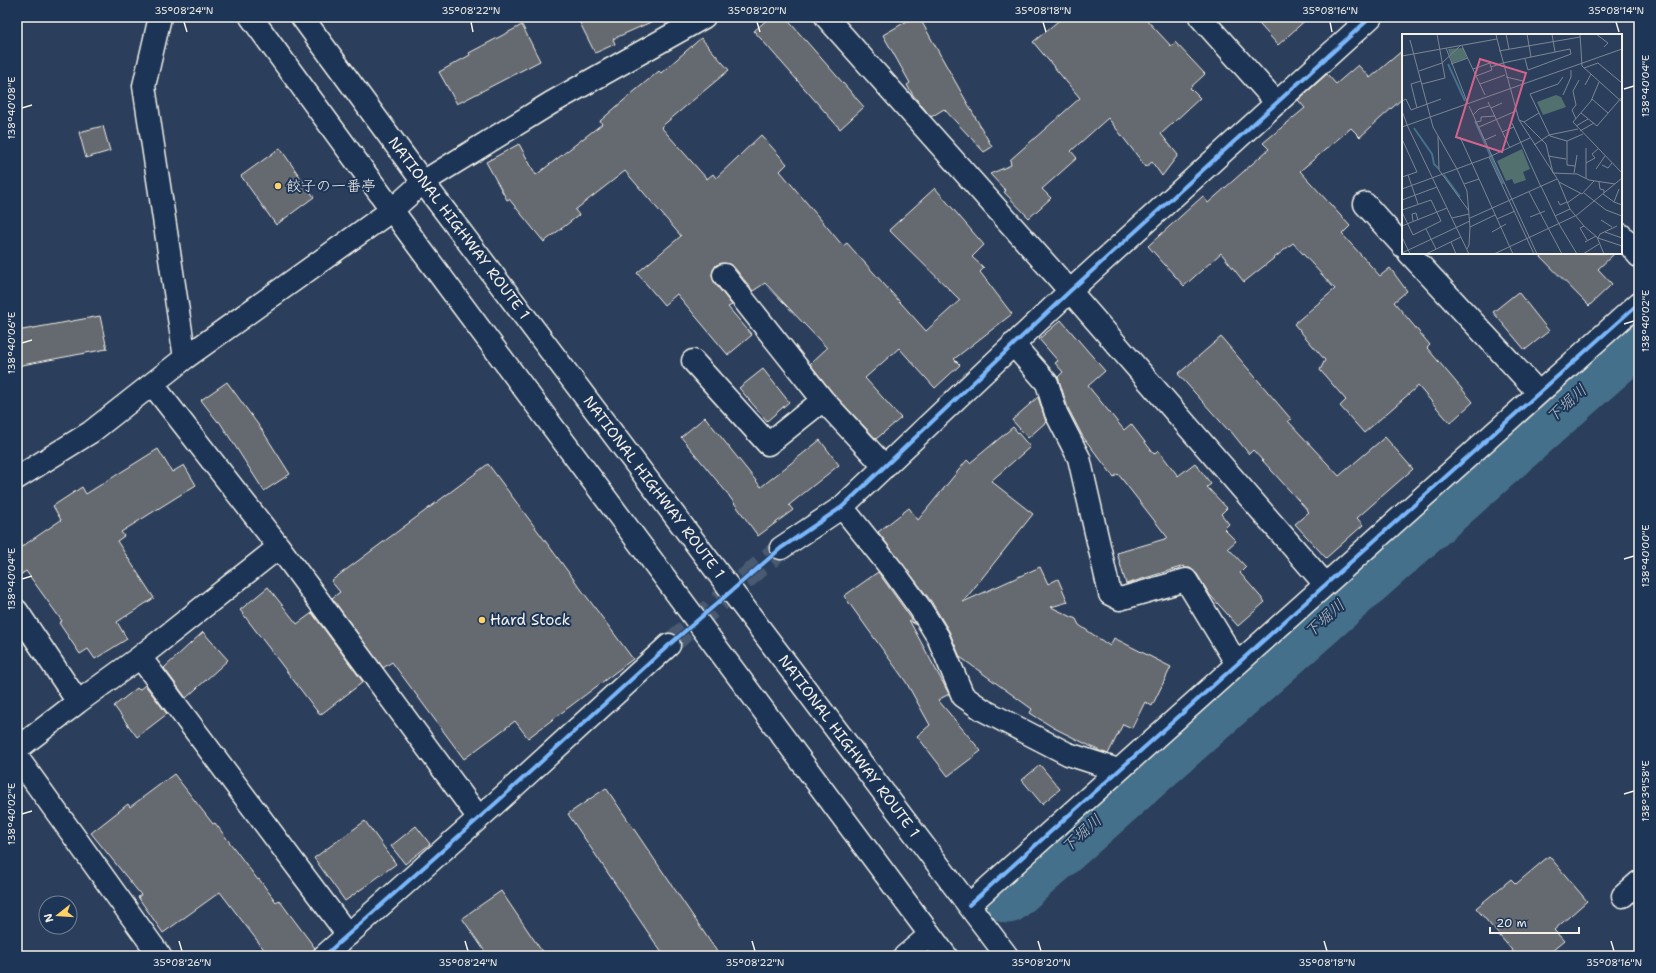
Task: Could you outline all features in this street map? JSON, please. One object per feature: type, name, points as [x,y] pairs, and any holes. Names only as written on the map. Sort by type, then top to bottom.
[{"type":"main road","points":[[160,17],[144,86],[185,358]]},
{"type":"main road","points":[[251,17],[392,210],[946,956]]},
{"type":"main road","name":"NATIONAL HIGHWAY ROUTE 1","points":[[302,17],[423,182],[1007,956]]},
{"type":"main road","points":[[17,478],[91,432],[153,385],[185,358],[392,210],[423,182],[551,103],[704,17]]},
{"type":"main road","points":[[826,17],[1070,291],[1325,584]]},
{"type":"main road","points":[[1200,17],[1277,103]]},
{"type":"main road","points":[[781,548],[842,507],[1070,291],[1371,17]]},
{"type":"main road","points":[[1365,204],[1402,245]]},
{"type":"main road","points":[[1622,237],[1639,256]]},
{"type":"main road","points":[[1410,254],[1538,392]]},
{"type":"main road","points":[[724,275],[823,400],[885,467]]},
{"type":"main road","points":[[969,904],[1639,303]]},
{"type":"main road","points":[[1013,344],[1047,383],[1056,413],[1079,458],[1110,594],[1120,598],[1186,580],[1237,664]]},
{"type":"main road","points":[[693,361],[768,444],[823,400]]},
{"type":"main road","points":[[153,385],[279,547],[479,818]]},
{"type":"main road","points":[[842,507],[894,572],[920,608],[938,637],[963,696],[983,710],[1068,754],[1118,770]]},
{"type":"main road","points":[[17,749],[140,657],[279,547]]},
{"type":"main road","points":[[17,611],[78,702]]},
{"type":"main road","points":[[324,956],[479,818],[669,645]]},
{"type":"main road","points":[[140,657],[348,935]]},
{"type":"main road","points":[[17,758],[160,956]]},
{"type":"main road","points":[[1623,896],[1639,882]]},
{"type":"main road","points":[[905,956],[930,935]]},
{"type":"building","points":[[577,17],[662,17],[613,39],[615,44],[595,53]]},
{"type":"building","points":[[770,17],[785,17],[864,107],[840,129],[754,31]]},
{"type":"building","points":[[914,17],[919,17],[992,147],[984,152],[944,109],[931,117],[907,85],[910,83],[883,35]]},
{"type":"building","points":[[1063,17],[1144,17],[1171,46],[1175,42],[1205,74],[1190,88],[1200,98],[1161,134],[1178,155],[1162,176],[1152,162],[1146,167],[1108,118],[1071,151],[1077,158],[1042,189],[1051,198],[1029,218],[1004,192],[1006,191],[990,174],[1011,165],[1010,160],[1080,98],[1033,42]]},
{"type":"building","points":[[1253,17],[1309,17],[1278,45]]},
{"type":"building","points":[[522,25],[540,61],[457,104],[439,72],[470,55],[469,53]]},
{"type":"building","points":[[701,38],[729,70],[661,127],[707,179],[713,174],[716,178],[761,135],[787,164],[780,171],[843,246],[847,243],[926,331],[960,300],[889,230],[935,188],[984,245],[972,257],[984,268],[980,272],[1012,314],[954,359],[960,365],[935,388],[899,348],[865,378],[901,418],[876,439],[832,392],[810,364],[827,348],[765,283],[753,291],[734,267],[729,264],[722,263],[716,265],[713,270],[712,276],[714,282],[732,305],[728,307],[752,335],[728,355],[677,294],[664,305],[637,273],[681,236],[625,171],[575,210],[579,215],[544,242],[509,199],[507,200],[486,162],[519,144],[536,175],[602,124],[600,121],[659,71],[661,73]]},
{"type":"building","points":[[1402,51],[1402,99],[1360,137],[1351,128],[1300,171],[1350,226],[1342,234],[1380,276],[1390,268],[1407,291],[1394,302],[1430,345],[1427,348],[1473,402],[1450,423],[1418,386],[1364,433],[1340,406],[1346,400],[1320,370],[1325,360],[1294,324],[1335,289],[1293,243],[1244,282],[1221,253],[1184,286],[1148,246],[1203,196],[1208,203],[1269,149],[1263,143],[1305,108],[1298,100],[1327,74],[1336,84],[1358,65],[1370,78]]},
{"type":"building","points":[[103,126],[110,151],[86,158],[79,132]]},
{"type":"building","name":"餃子の一番亭","points":[[280,148],[314,197],[276,225],[241,176]]},
{"type":"building","points":[[1538,254],[1614,254],[1598,269],[1612,284],[1589,306]]},
{"type":"building","points":[[1518,292],[1549,331],[1525,350],[1493,312]]},
{"type":"building","points":[[100,316],[107,349],[17,366],[17,331]]},
{"type":"building","points":[[1061,320],[1105,371],[1088,386],[1124,430],[1131,424],[1154,454],[1158,450],[1178,476],[1195,463],[1211,484],[1207,487],[1227,508],[1221,514],[1229,524],[1224,529],[1236,541],[1228,548],[1246,567],[1240,573],[1265,602],[1238,626],[1210,595],[1197,574],[1190,568],[1185,568],[1184,566],[1126,584],[1117,553],[1168,538],[1118,474],[1114,477],[1083,437],[1068,408],[1058,377],[1063,372],[1055,363],[1058,361],[1039,339]]},
{"type":"building","points":[[1221,337],[1291,419],[1288,421],[1339,476],[1385,437],[1413,469],[1357,518],[1363,525],[1326,558],[1295,524],[1309,512],[1253,450],[1249,454],[1229,429],[1228,430],[1178,374]]},
{"type":"building","points":[[763,369],[789,402],[767,421],[739,388]]},
{"type":"building","points":[[227,382],[262,430],[290,474],[264,491],[219,421],[218,422],[201,400]]},
{"type":"building","points":[[1038,397],[1046,422],[1028,438],[1012,420]]},
{"type":"building","points":[[705,417],[761,487],[820,440],[839,465],[789,505],[793,510],[758,536],[727,493],[681,437]]},
{"type":"building","points":[[1013,427],[1030,447],[991,481],[1033,514],[963,602],[1040,567],[1048,584],[1058,579],[1068,602],[1051,607],[1076,619],[1079,625],[1110,646],[1114,638],[1171,667],[1152,706],[1145,702],[1132,728],[1123,724],[1108,754],[1054,728],[1030,713],[1032,709],[960,657],[949,631],[931,601],[878,532],[909,508],[918,520],[967,460],[970,463]]},
{"type":"building","points":[[158,449],[172,472],[184,465],[196,485],[121,532],[124,536],[117,541],[154,598],[117,622],[127,639],[95,659],[88,649],[80,654],[59,623],[62,621],[26,571],[17,577],[17,550],[61,520],[53,506],[82,487],[86,494]]},
{"type":"building","name":"Hard Stock","points":[[488,464],[633,659],[528,738],[515,721],[464,759],[392,662],[383,668],[332,598],[340,592],[331,581]]},
{"type":"building","points":[[878,572],[916,625],[909,620],[949,694],[938,700],[981,751],[948,776],[917,736],[930,725],[906,682],[844,596]]},
{"type":"building","points":[[268,587],[297,624],[312,613],[363,682],[320,715],[240,610]]},
{"type":"building","points":[[203,632],[228,660],[186,698],[164,668]]},
{"type":"building","points":[[145,685],[167,714],[137,737],[114,706],[137,688],[139,690]]},
{"type":"building","points":[[1040,765],[1060,789],[1042,804],[1022,780]]},
{"type":"building","points":[[174,774],[213,824],[215,823],[276,902],[279,900],[315,948],[312,956],[269,956],[220,892],[163,933],[138,897],[141,895],[91,833],[128,804],[130,807]]},
{"type":"building","points":[[606,788],[720,956],[664,956],[568,814]]},
{"type":"building","points":[[365,821],[396,864],[345,901],[314,858]]},
{"type":"building","points":[[416,826],[430,844],[405,864],[391,846]]},
{"type":"building","points":[[1549,856],[1587,901],[1554,930],[1564,941],[1546,956],[1517,956],[1476,908],[1511,879],[1516,884]]},
{"type":"building","points":[[501,891],[545,956],[488,956],[462,918]]},
{"type":"waterway","name":"下堀川","points":[[1008,897],[1639,338]]},
{"type":"tunnel","points":[[669,645],[781,548]]},
{"type":"cycle path","points":[[324,956],[497,802],[669,645],[781,548],[842,507],[1070,291],[1371,17]]},
{"type":"cycle path","points":[[969,905],[1639,303]]},
{"type":"place","name":"餃子の一番亭","points":[[278,186]]},
{"type":"place","name":"Hard Stock","points":[[482,620]]}]
